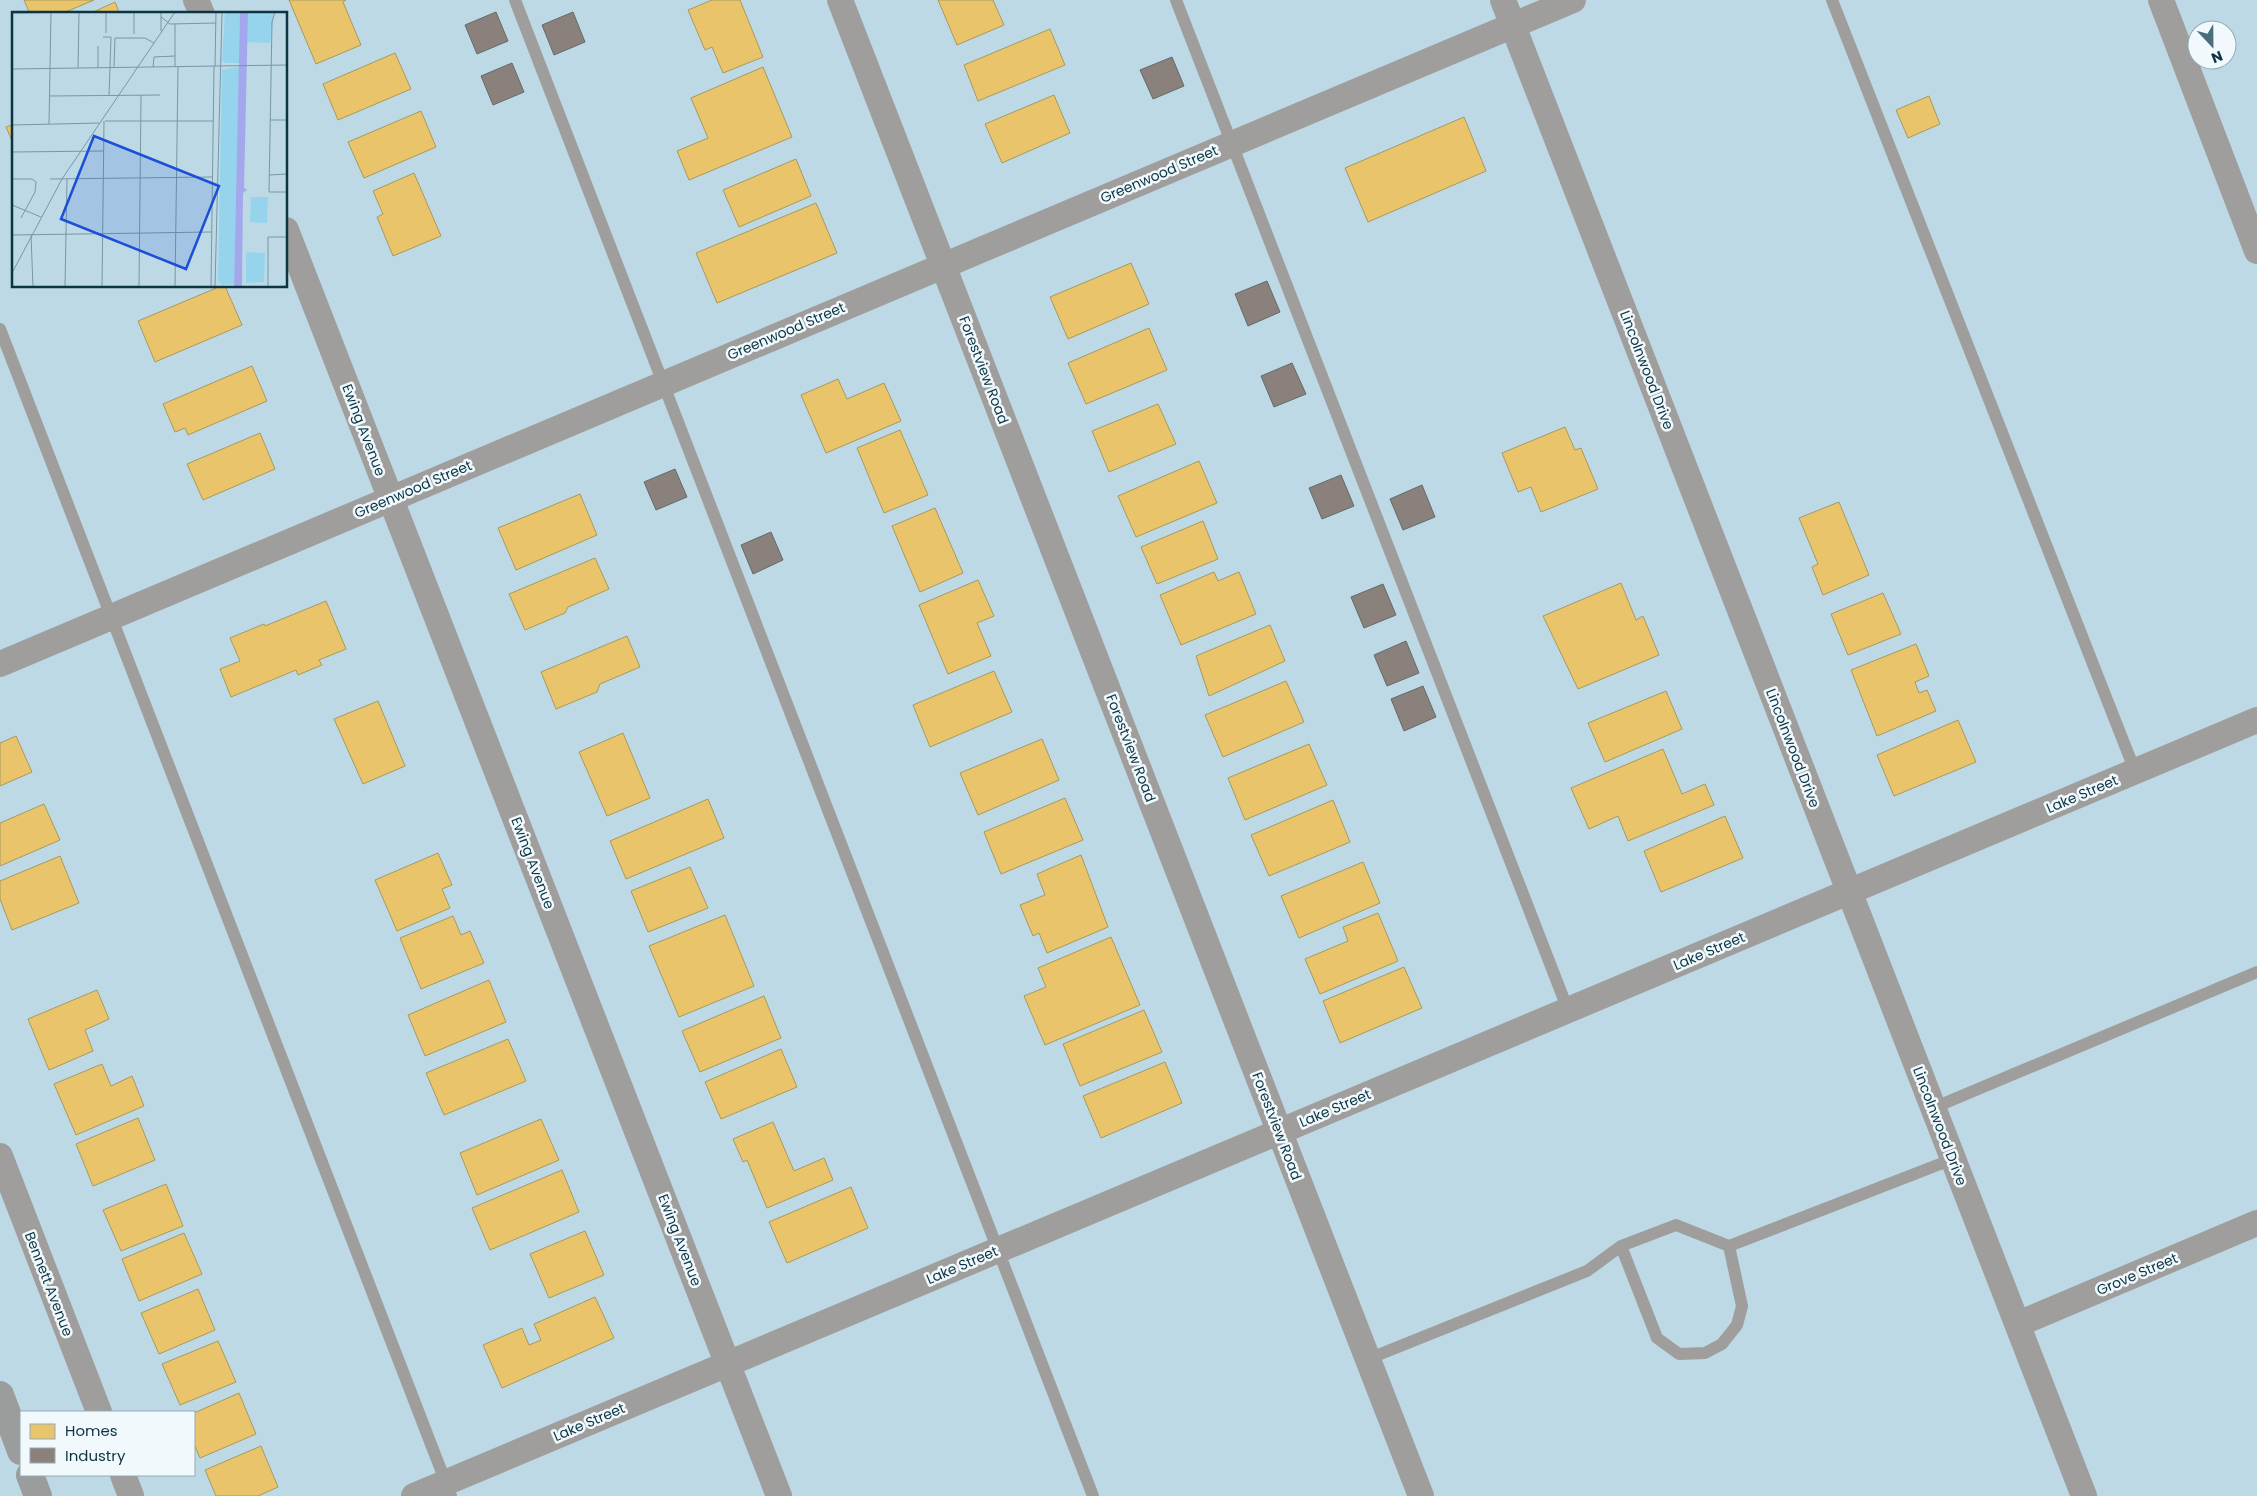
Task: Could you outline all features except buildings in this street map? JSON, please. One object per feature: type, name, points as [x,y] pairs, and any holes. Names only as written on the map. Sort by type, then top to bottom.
[{"type":"main road","points":[[0,1395],[20,1448]]},
{"type":"main road","points":[[30,1476],[38,1496]]},
{"type":"street","points":[[196,0],[201,12]]},
{"type":"street","name":"Forestview Road","points":[[840,0],[1421,1496]]},
{"type":"street","name":"Lincolnwood Drive","points":[[1503,0],[2084,1496]]},
{"type":"street","name":"Greenwood Street","points":[[0,664],[943,264],[1573,0]]},
{"type":"street","points":[[2161,0],[2257,252]]},
{"type":"street","name":"Ewing Avenue","points":[[288,235],[779,1496]]},
{"type":"street","name":"Lake Street","points":[[414,1496],[449,1489],[728,1363],[2257,720]]},
{"type":"street","name":"Bennett Avenue","points":[[0,1156],[99,1411]]},
{"type":"street","name":"Grove Street","points":[[2018,1324],[2257,1223]]},
{"type":"street","points":[[123,1476],[131,1496]]},
{"type":"lane","points":[[515,0],[661,384],[1093,1496]]},
{"type":"lane","points":[[1176,0],[1568,1010]]},
{"type":"lane","points":[[1832,0],[2135,771]]},
{"type":"lane","points":[[0,329],[449,1489]]},
{"type":"lane","points":[[1933,1108],[2257,972]]},
{"type":"lane","points":[[1368,1359],[1587,1271],[1621,1246],[1676,1225],[1729,1246],[1953,1159]]},
{"type":"lane","points":[[1621,1246],[1656,1338],[1679,1354],[1705,1354],[1722,1344],[1738,1325],[1742,1306],[1729,1246]]}]
